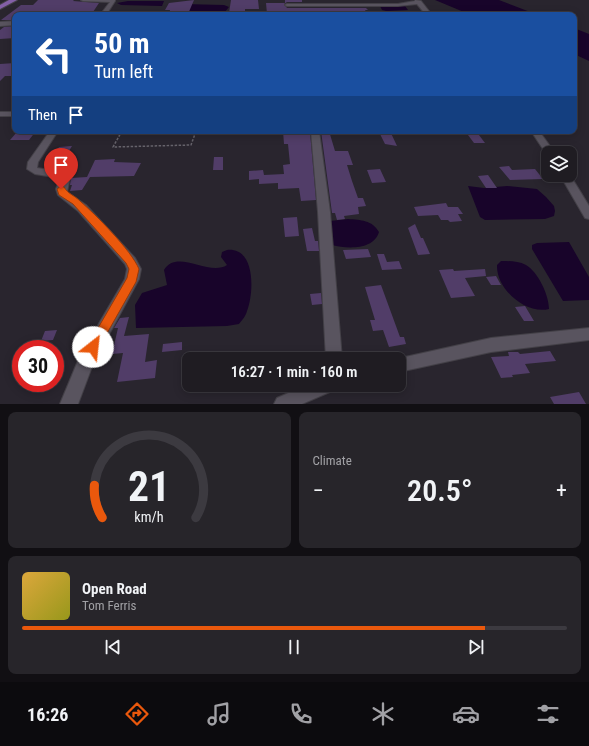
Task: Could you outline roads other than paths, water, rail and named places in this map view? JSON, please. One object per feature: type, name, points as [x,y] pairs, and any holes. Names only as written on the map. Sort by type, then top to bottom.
[{"type":"main road","points":[[0,7],[14,0]]},
{"type":"street","points":[[83,0],[113,1],[105,12]]},
{"type":"street","points":[[284,0],[288,7],[398,5],[418,1],[426,12]]},
{"type":"street","points":[[0,24],[12,23]]},
{"type":"street","points":[[0,114],[12,114]]},
{"type":"street","points":[[52,134],[33,162],[32,169],[39,172],[64,175],[65,177],[61,189],[62,193],[82,208],[130,261],[134,269],[132,279],[86,361],[69,404]]},
{"type":"street","points":[[315,134],[324,212],[334,352]]},
{"type":"street","points":[[537,134],[545,146]]},
{"type":"street","points":[[569,182],[589,214]]},
{"type":"street","points":[[406,363],[491,345],[589,334]]},
{"type":"street","points":[[283,404],[310,392]]}]
